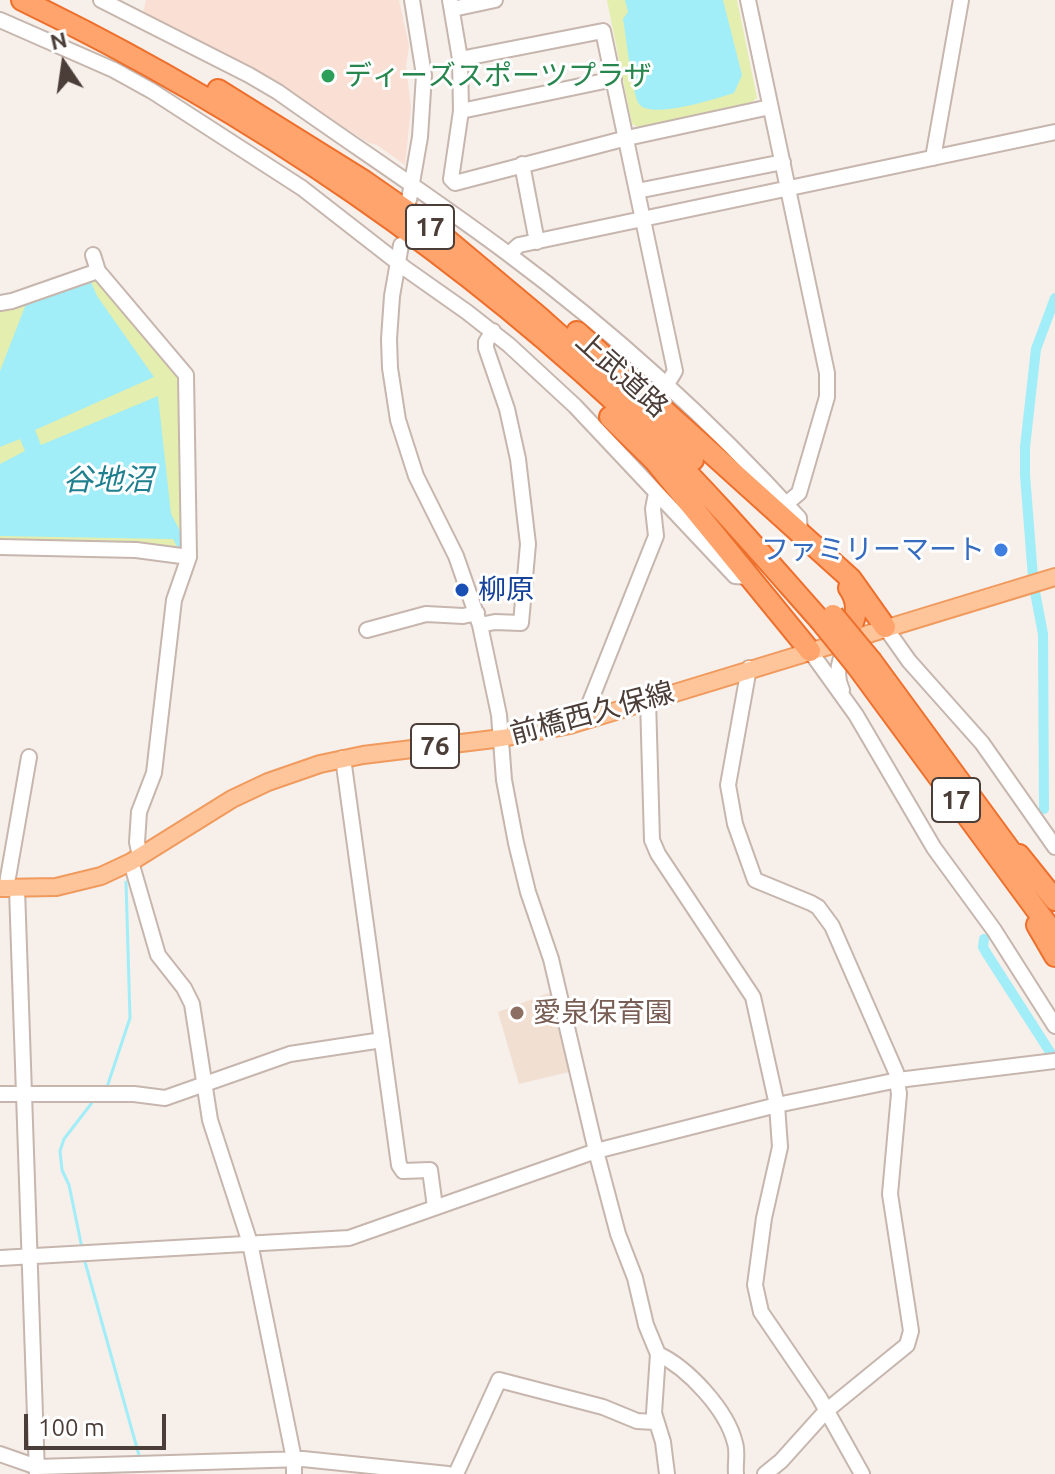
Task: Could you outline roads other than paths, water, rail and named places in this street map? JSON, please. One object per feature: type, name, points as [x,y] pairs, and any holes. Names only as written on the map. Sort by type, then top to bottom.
[{"type":"highway","name":"上武道路","points":[[22,0],[174,79],[262,132],[355,194],[444,260],[556,351],[650,436],[826,617]]},
{"type":"highway","name":"上武道路","points":[[53,0],[179,67],[284,129],[440,234],[539,317],[665,430],[864,664],[1004,841],[1055,915]]},
{"type":"highway","points":[[440,234],[497,270],[574,329],[851,579],[885,627]]},
{"type":"highway","points":[[444,260],[540,348],[654,460],[810,651]]},
{"type":"highway","points":[[834,564],[857,602],[857,615],[847,639]]},
{"type":"highway","name":"上武道路","points":[[864,664],[1055,935]]},
{"type":"highway","name":"17","points":[[1004,841],[1026,862],[1055,900]]},
{"type":"highway","name":"17","points":[[1010,873],[1055,956]]},
{"type":"main road","name":"前橋西久保線","points":[[8,889],[81,882],[135,859],[251,790],[301,770],[343,758],[502,738],[589,719],[1055,577]]},
{"type":"street","points":[[101,0],[249,75],[410,193],[509,254],[587,316],[706,420],[799,518],[800,533]]},
{"type":"street","points":[[128,14],[135,0]]},
{"type":"street","points":[[410,193],[420,137],[424,75],[412,0]]},
{"type":"street","points":[[495,0],[452,5],[460,59],[461,111],[452,181],[459,182],[627,138],[770,107]]},
{"type":"street","points":[[748,0],[827,373],[827,397],[799,493],[786,504]]},
{"type":"street","points":[[933,158],[961,0]]},
{"type":"street","points":[[0,20],[114,70],[152,91],[302,188],[493,331],[575,406],[735,576],[748,577]]},
{"type":"street","points":[[460,59],[603,31],[675,371],[666,386]]},
{"type":"street","points":[[461,111],[614,79]]},
{"type":"street","points":[[509,254],[519,245],[1055,132]]},
{"type":"street","points":[[637,191],[783,162]]},
{"type":"street","points":[[522,164],[537,242]]},
{"type":"street","points":[[401,245],[389,339],[398,420],[416,476],[456,556],[478,619],[502,738],[504,780],[516,843],[528,892],[551,959],[618,1234],[658,1354],[655,1422],[663,1442],[667,1474]]},
{"type":"street","points":[[93,255],[98,271],[186,375],[189,557],[174,600],[154,773],[139,812],[135,859],[158,955],[184,988],[192,1004],[210,1120],[250,1243],[294,1467]]},
{"type":"street","points":[[0,303],[98,271]]},
{"type":"street","points":[[367,630],[426,614],[521,623],[528,544],[518,459],[507,409],[486,348],[493,331]]},
{"type":"street","points":[[589,719],[588,707],[656,536],[653,509],[656,493]]},
{"type":"street","points":[[0,547],[136,550],[189,557]]},
{"type":"street","points":[[885,627],[909,661],[982,743],[1052,837]]},
{"type":"street","points":[[847,639],[837,680],[934,848],[994,930],[1055,1026]]},
{"type":"street","points":[[810,651],[856,715]]},
{"type":"street","points":[[749,668],[728,785],[731,811],[755,880],[818,907],[832,926],[898,1080],[890,1194],[911,1331],[907,1345],[826,1411],[781,1461],[765,1474]]},
{"type":"street","points":[[648,700],[652,840],[658,854],[753,997],[777,1105],[780,1147],[764,1218],[755,1285],[761,1312],[826,1411],[862,1474]]},
{"type":"street","points":[[29,757],[8,889],[23,1094],[37,1471]]},
{"type":"street","points":[[343,758],[399,1165],[403,1171],[430,1170],[435,1207]]},
{"type":"street","points":[[0,1094],[134,1094],[159,1099],[299,1052],[382,1040]]},
{"type":"street","points":[[0,1258],[349,1238],[596,1151],[777,1105],[898,1080],[1055,1061]]},
{"type":"street","points":[[658,1354],[683,1369],[698,1383],[722,1417],[736,1443],[736,1474]]},
{"type":"street","points":[[456,1474],[499,1380],[603,1407],[637,1421],[655,1422]]},
{"type":"street","points":[[0,1454],[37,1471],[294,1467],[448,1474]]},
{"type":"water","points":[[625,0],[723,0],[742,75],[734,93],[670,109],[657,110],[639,104],[623,19],[628,12]]},
{"type":"water","name":"谷地沼","points":[[91,282],[97,296],[154,377],[35,430],[41,445],[158,396],[171,514],[185,540],[185,547],[178,548],[173,539],[0,536],[0,464],[25,451],[20,439],[0,447],[0,371],[26,304]]},
{"type":"waterway","points":[[1033,577],[1025,447],[1036,349],[1055,298]]},
{"type":"waterway","points":[[1035,592],[1043,634],[1044,809]]},
{"type":"waterway","points":[[107,1087],[130,1018],[126,882]]},
{"type":"waterway","points":[[984,939],[983,947],[987,954],[1052,1055]]},
{"type":"waterway","points":[[82,1248],[60,1151],[64,1139],[94,1100]]},
{"type":"waterway","points":[[85,1262],[140,1459]]},
{"type":"place","name":"ディーズスポーツプラザ","points":[[328,76]]},
{"type":"place","name":"ファミリーマート","points":[[1001,550]]},
{"type":"place","name":"柳原","points":[[462,590]]},
{"type":"place","name":"愛泉保育園","points":[[517,1013]]}]
